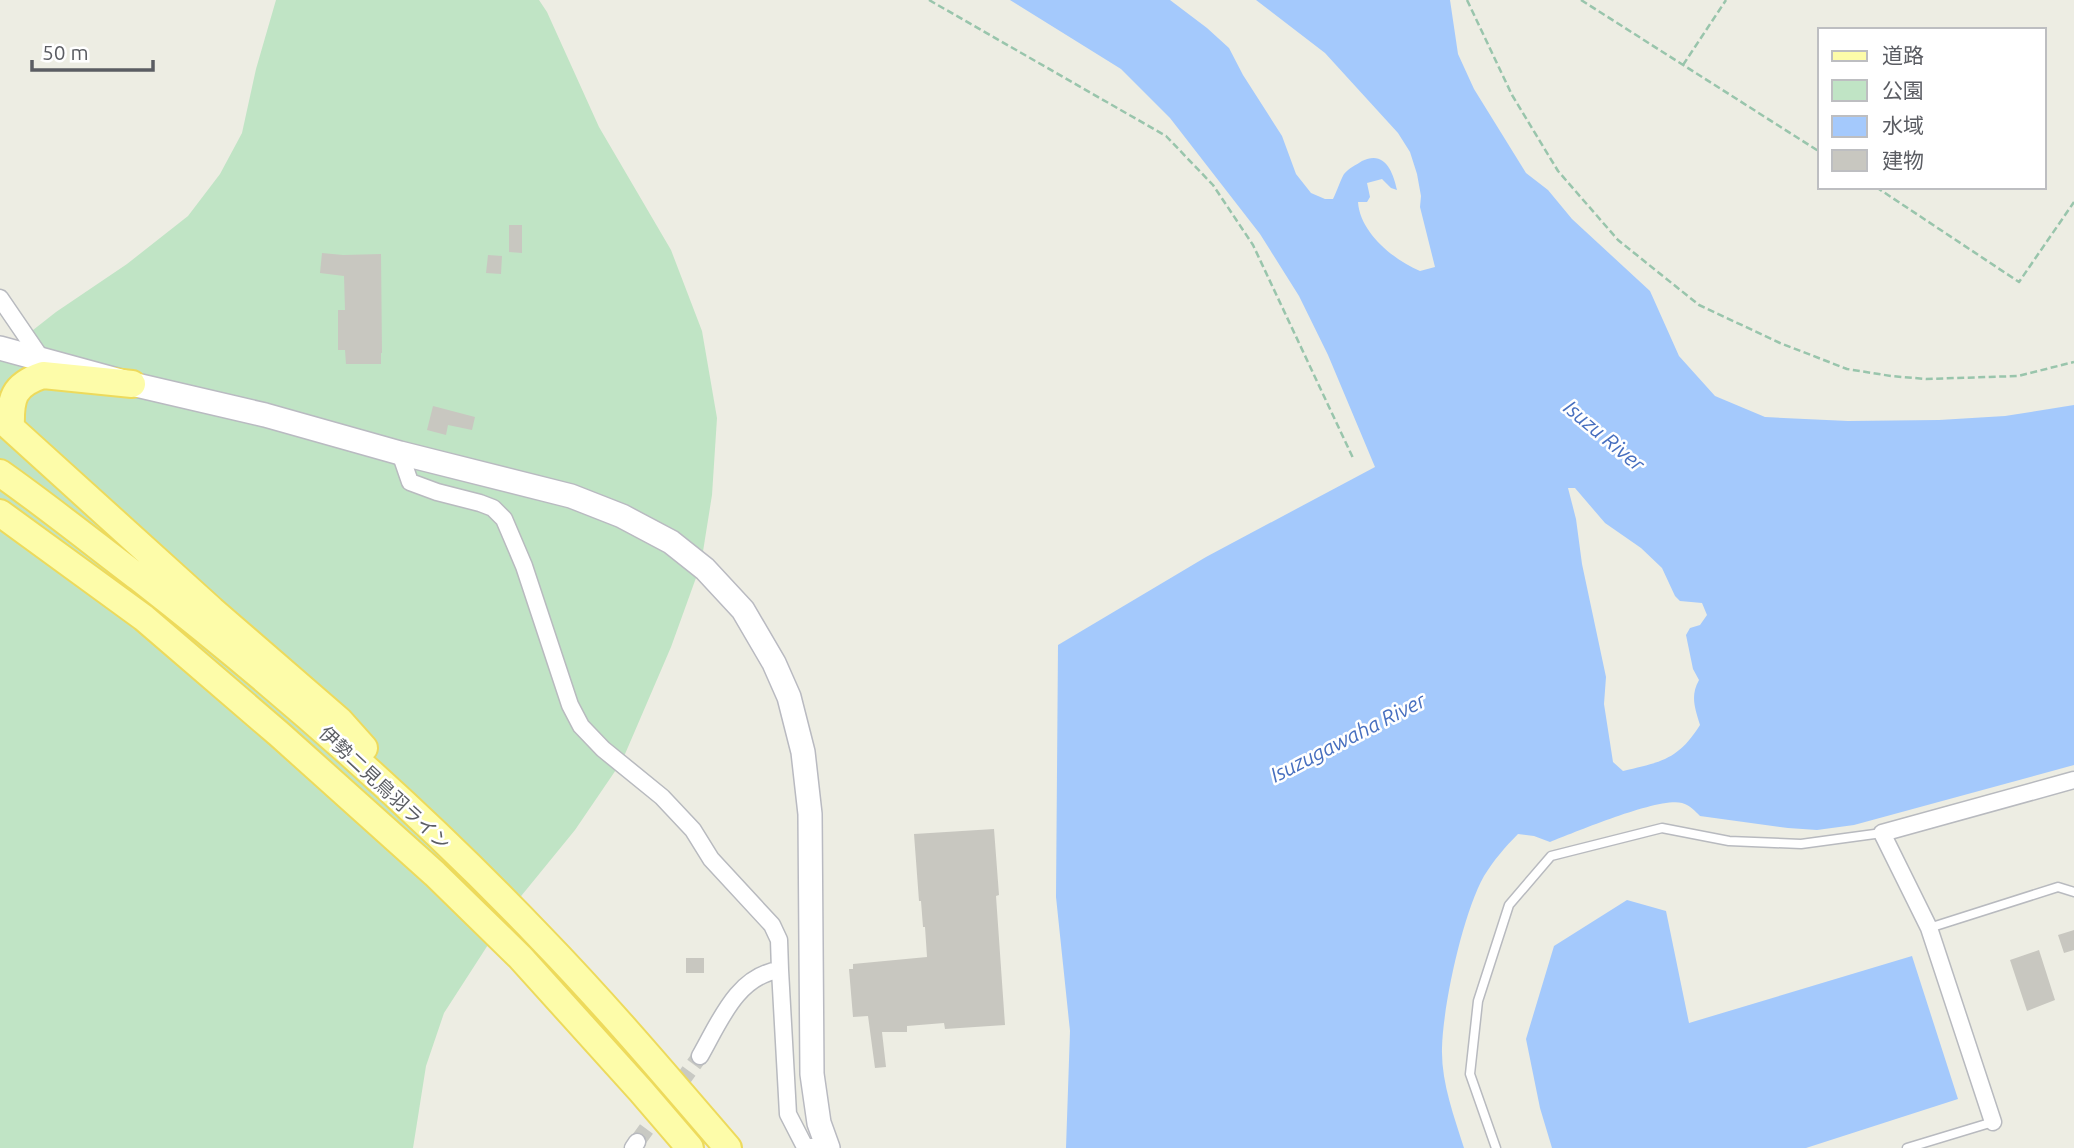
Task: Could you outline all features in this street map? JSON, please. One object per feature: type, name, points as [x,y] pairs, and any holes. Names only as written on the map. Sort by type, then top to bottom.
[{"type":"main road","points":[[132,384],[43,375],[33,378],[21,385],[13,396],[5,423],[212,610],[339,720],[454,851]]},
{"type":"main road","name":"伊勢二見鳥羽ライン","points":[[0,472],[42,502],[230,651],[297,708],[454,851],[542,939],[665,1074],[728,1148]]},
{"type":"main road","name":"伊勢二見鳥羽ライン","points":[[0,513],[144,618],[212,675],[435,874],[520,957],[690,1148]]},
{"type":"main road","points":[[0,535],[45,561],[147,634],[212,675]]},
{"type":"street","points":[[0,298],[41,358]]},
{"type":"street","points":[[0,348],[571,496],[622,516],[671,542],[705,569],[748,619],[774,663],[789,697],[803,752],[810,814],[812,1074],[819,1123],[827,1147],[805,1147],[788,1114],[779,940],[772,925],[711,859],[693,830],[662,796],[604,749],[582,726],[569,705],[524,566],[504,519],[493,508],[410,482],[400,453]]},
{"type":"street","points":[[1993,1122],[1929,928],[1882,834],[2074,780]]},
{"type":"street","points":[[700,1056],[729,1005],[750,981],[780,970]]},
{"type":"lane","points":[[1496,1148],[1470,1074],[1478,1001],[1510,905],[1551,856],[1662,828],[1729,841],[1801,844],[1882,834]]},
{"type":"lane","points":[[1929,928],[2058,887],[2074,892]]},
{"type":"lane","points":[[1907,1148],[1993,1122]]},
{"type":"path","points":[[929,0],[1167,136],[1213,185],[1253,245],[1353,458]]},
{"type":"path","points":[[1467,0],[1512,95],[1558,171],[1618,240],[1699,305],[1780,343],[1847,369],[1891,376],[1926,379],[2018,376],[2074,362]]},
{"type":"path","points":[[1581,0],[1818,151]]},
{"type":"path","points":[[1683,65],[1726,0]]},
{"type":"path","points":[[1879,189],[2019,282],[2074,202]]},
{"type":"green space","points":[[276,0],[539,0],[547,12],[599,127],[671,250],[702,331],[717,418],[712,495],[701,564],[671,647],[622,761],[575,830],[513,906],[444,1013],[426,1066],[413,1148],[0,1148],[0,356],[188,216],[220,174],[242,133],[256,69]]},
{"type":"water","points":[[1010,0],[1170,0],[1229,48],[1282,136],[1296,174],[1311,193],[1325,199],[1333,199],[1344,174],[1362,161],[1377,158],[1387,165],[1397,190],[1382,179],[1367,183],[1370,197],[1367,202],[1358,202],[1360,213],[1372,235],[1389,253],[1420,271],[1435,267],[1420,207],[1417,174],[1410,152],[1398,133],[1325,53],[1256,0],[1450,0],[1458,54],[1474,89],[1526,173],[1548,190],[1572,219],[1650,291],[1679,356],[1715,396],[1765,417],[1848,421],[2005,416],[2074,405],[2074,765],[1854,825],[1817,830],[1700,816],[1685,804],[1671,803],[1637,810],[1550,842],[1518,834],[1484,876],[1476,892],[1462,935],[1446,1008],[1442,1061],[1449,1099],[1464,1148],[1066,1148],[1070,1031],[1056,897],[1058,645],[1206,557],[1375,467],[1328,355],[1299,296],[1260,234],[1170,118],[1121,69]],"holes":[[[1568,488],[1575,488],[1605,523],[1641,548],[1662,568],[1680,601],[1702,603],[1707,615],[1700,625],[1690,628],[1686,635],[1693,669],[1699,680],[1694,697],[1700,725],[1684,746],[1668,758],[1623,771],[1613,762],[1604,704],[1606,677]]]},
{"type":"water","points":[[1627,900],[1666,911],[1689,1023],[1912,956],[1958,1099],[1806,1148],[1552,1148],[1540,1108],[1526,1039],[1554,946]]},
{"type":"building","points":[[509,225],[522,225],[522,253],[509,252]]},
{"type":"building","points":[[322,253],[381,254],[381,364],[346,364],[345,350],[338,350],[338,310],[345,310],[344,276],[320,273]]},
{"type":"building","points":[[488,255],[502,256],[501,274],[486,273]]},
{"type":"building","points":[[433,406],[475,417],[472,430],[448,425],[446,435],[427,430]]},
{"type":"building","points":[[994,829],[1005,1025],[945,1029],[944,1023],[907,1026],[907,1032],[882,1032],[886,1067],[875,1068],[868,1016],[853,1017],[849,969],[853,969],[853,964],[927,957],[914,834]]},
{"type":"building","points":[[2074,930],[2074,950],[2064,953],[2058,935]]},
{"type":"building","points":[[2039,950],[2055,1000],[2027,1011],[2010,960]]},
{"type":"building","points":[[686,958],[704,958],[704,973],[686,973]]},
{"type":"tunnel","points":[[637,1142],[700,1056]]},
{"type":"water label","name":"Isuzu River","points":[[1604,436]]},
{"type":"water label","name":"Isuzugawaha River","points":[[1348,738]]}]
